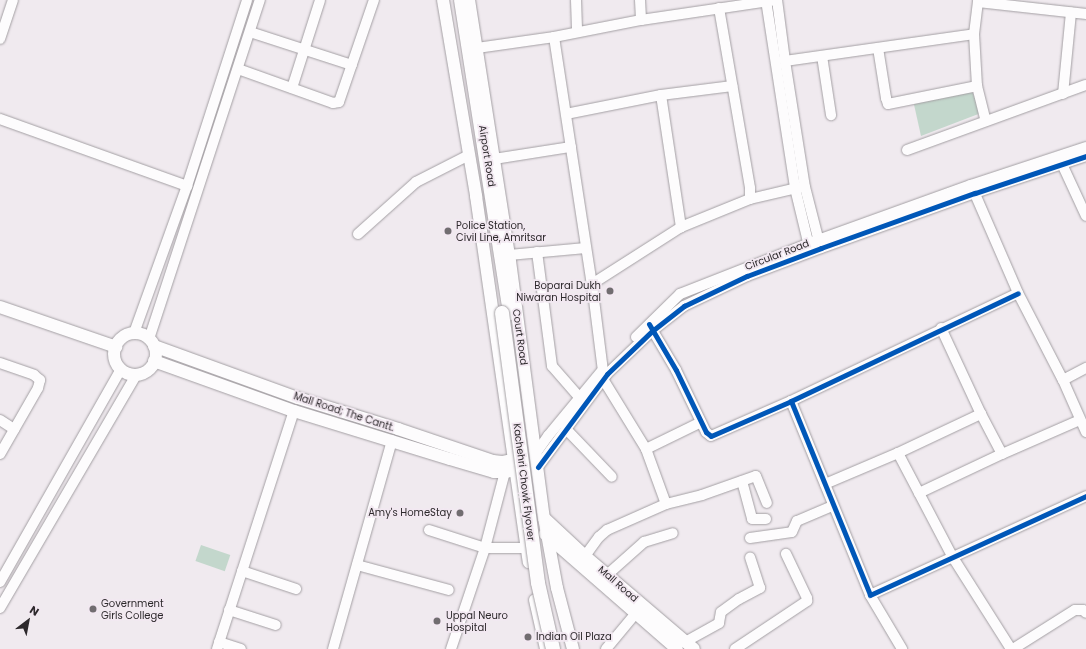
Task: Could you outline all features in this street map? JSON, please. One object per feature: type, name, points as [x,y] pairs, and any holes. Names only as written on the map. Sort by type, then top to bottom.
[{"type":"highway","name":"Airport Road","points":[[452,0],[506,313]]},
{"type":"highway","name":"Airport Road","points":[[461,0],[506,313]]},
{"type":"highway","name":"Kachehri Chowk Flyover","points":[[506,313],[538,583],[553,649]]},
{"type":"highway","name":"Kachehri Chowk Flyover","points":[[506,313],[547,582],[561,649]]},
{"type":"main road","points":[[443,0],[469,155],[511,467],[520,507],[526,548],[546,649]]},
{"type":"main road","name":"Court Road","points":[[469,0],[509,255],[544,518],[557,588],[572,649]]},
{"type":"main road","points":[[0,308],[116,347]]},
{"type":"main road","points":[[134,333],[142,335],[152,342],[156,354],[154,362],[150,368],[144,373],[136,375],[128,374],[121,369],[115,359],[116,347],[120,340],[126,335],[134,333]]},
{"type":"main road","name":"Mall Road; The Cantt.","points":[[152,342],[298,398],[398,429],[511,467],[536,453]]},
{"type":"main road","name":"Mall Road; The Cantt.","points":[[154,362],[294,411],[479,468],[538,467]]},
{"type":"main road","name":"Mall Road","points":[[520,507],[548,537],[636,613],[685,647]]},
{"type":"main road","name":"Mall Road","points":[[544,518],[584,556],[607,574],[685,647]]},
{"type":"street","points":[[0,39],[13,0]]},
{"type":"street","points":[[134,333],[187,186],[247,0]]},
{"type":"street","points":[[152,342],[260,0]]},
{"type":"street","points":[[292,88],[320,0]]},
{"type":"street","points":[[238,69],[337,103],[343,96],[374,0]]},
{"type":"street","points":[[576,0],[577,32]]},
{"type":"street","points":[[640,0],[641,20]]},
{"type":"street","points":[[477,48],[554,37],[641,20],[771,0]]},
{"type":"street","points":[[771,0],[785,61],[800,188],[819,244]]},
{"type":"street","points":[[771,0],[809,248]]},
{"type":"street","points":[[986,121],[976,86],[974,34],[978,1],[1086,14]]},
{"type":"street","points":[[719,8],[750,188],[750,199]]},
{"type":"street","points":[[1063,94],[1071,12]]},
{"type":"street","points":[[250,32],[304,48],[352,65]]},
{"type":"street","points":[[785,61],[974,34]]},
{"type":"street","points":[[554,37],[592,284],[603,375],[646,449],[666,504]]},
{"type":"street","points":[[878,48],[888,104],[976,86]]},
{"type":"street","points":[[822,56],[831,115]]},
{"type":"street","points":[[907,150],[1086,85]]},
{"type":"street","points":[[566,114],[661,95],[732,86]]},
{"type":"street","points":[[661,95],[681,227]]},
{"type":"street","points":[[0,119],[187,186]]},
{"type":"street","points":[[494,159],[571,147]]},
{"type":"street","name":"Circular Road","points":[[536,453],[580,397],[650,327],[680,294],[1086,147]]},
{"type":"street","points":[[358,234],[416,182],[469,155]]},
{"type":"street","name":"Circular Road","points":[[973,189],[1086,156]]},
{"type":"street","points":[[1062,164],[1086,216]]},
{"type":"street","points":[[592,284],[681,227],[750,199],[800,188]]},
{"type":"street","points":[[973,189],[1018,292],[1063,380],[1086,432]]},
{"type":"street","points":[[509,255],[586,248]]},
{"type":"street","points":[[537,252],[552,366],[580,397]]},
{"type":"street","points":[[650,327],[676,370],[706,432],[713,435],[791,401],[1018,292]]},
{"type":"street","points":[[941,328],[981,414],[1002,454]]},
{"type":"street","points":[[0,363],[34,375],[40,380],[38,388],[0,454]]},
{"type":"street","points":[[1063,380],[1086,368]]},
{"type":"street","points":[[0,582],[121,369]]},
{"type":"street","points":[[0,608],[136,375]]},
{"type":"street","name":"Circular Road","points":[[538,467],[603,375]]},
{"type":"street","points":[[791,401],[825,484],[832,506],[870,595],[902,649]]},
{"type":"street","points":[[241,649],[218,645],[294,411]]},
{"type":"street","points":[[825,484],[898,453],[981,414]]},
{"type":"street","points":[[0,420],[14,429]]},
{"type":"street","points":[[919,493],[1002,454],[1080,420]]},
{"type":"street","points":[[646,449],[701,422]]},
{"type":"street","points":[[566,429],[612,477]]},
{"type":"street","points":[[333,649],[392,440]]},
{"type":"street","points":[[898,453],[952,556],[1012,649],[1075,610],[1083,610],[1086,613]]},
{"type":"street","points":[[451,649],[511,467]]},
{"type":"street","points":[[584,556],[598,537],[607,530],[666,504],[702,495],[754,476],[758,477],[767,502]]},
{"type":"street","points":[[742,481],[752,519],[766,519]]},
{"type":"street","points":[[870,595],[952,556],[1086,496]]},
{"type":"street","points":[[750,538],[792,532],[797,521],[832,506]]},
{"type":"street","points":[[429,530],[485,548],[526,548]]},
{"type":"street","points":[[607,574],[644,542],[673,533]]},
{"type":"street","points":[[735,649],[807,601],[807,598],[786,554]]},
{"type":"street","points":[[685,647],[719,623],[721,613],[724,610],[739,599],[760,588],[750,558]]},
{"type":"street","points":[[357,565],[449,590]]},
{"type":"street","points":[[242,571],[296,589]]},
{"type":"street","points":[[229,610],[276,625]]},
{"type":"street","points":[[608,648],[636,613]]},
{"type":"green space","points":[[972,91],[981,113],[921,136],[913,100]]},
{"type":"green space","points":[[201,545],[230,555],[225,571],[195,561]]},
{"type":"cycle path","points":[[538,467],[607,374],[652,331],[684,306],[747,276],[821,248],[975,193],[1086,156]]},
{"type":"cycle path","points":[[649,324],[676,370],[706,432],[711,436],[791,401],[1018,293]]},
{"type":"cycle path","points":[[791,401],[870,595],[1086,496]]},
{"type":"place","name":"Police Station, Civil Line, Amritsar","points":[[448,231]]},
{"type":"place","name":"Boparai Dukh Niwaran Hospital","points":[[610,291]]},
{"type":"place","name":"Amy's HomeStay","points":[[460,513]]},
{"type":"place","name":"Government Girls College","points":[[93,609]]},
{"type":"place","name":"Uppal Neuro Hospital","points":[[437,621]]},
{"type":"place","name":"Indian Oil Plaza","points":[[528,637]]}]
